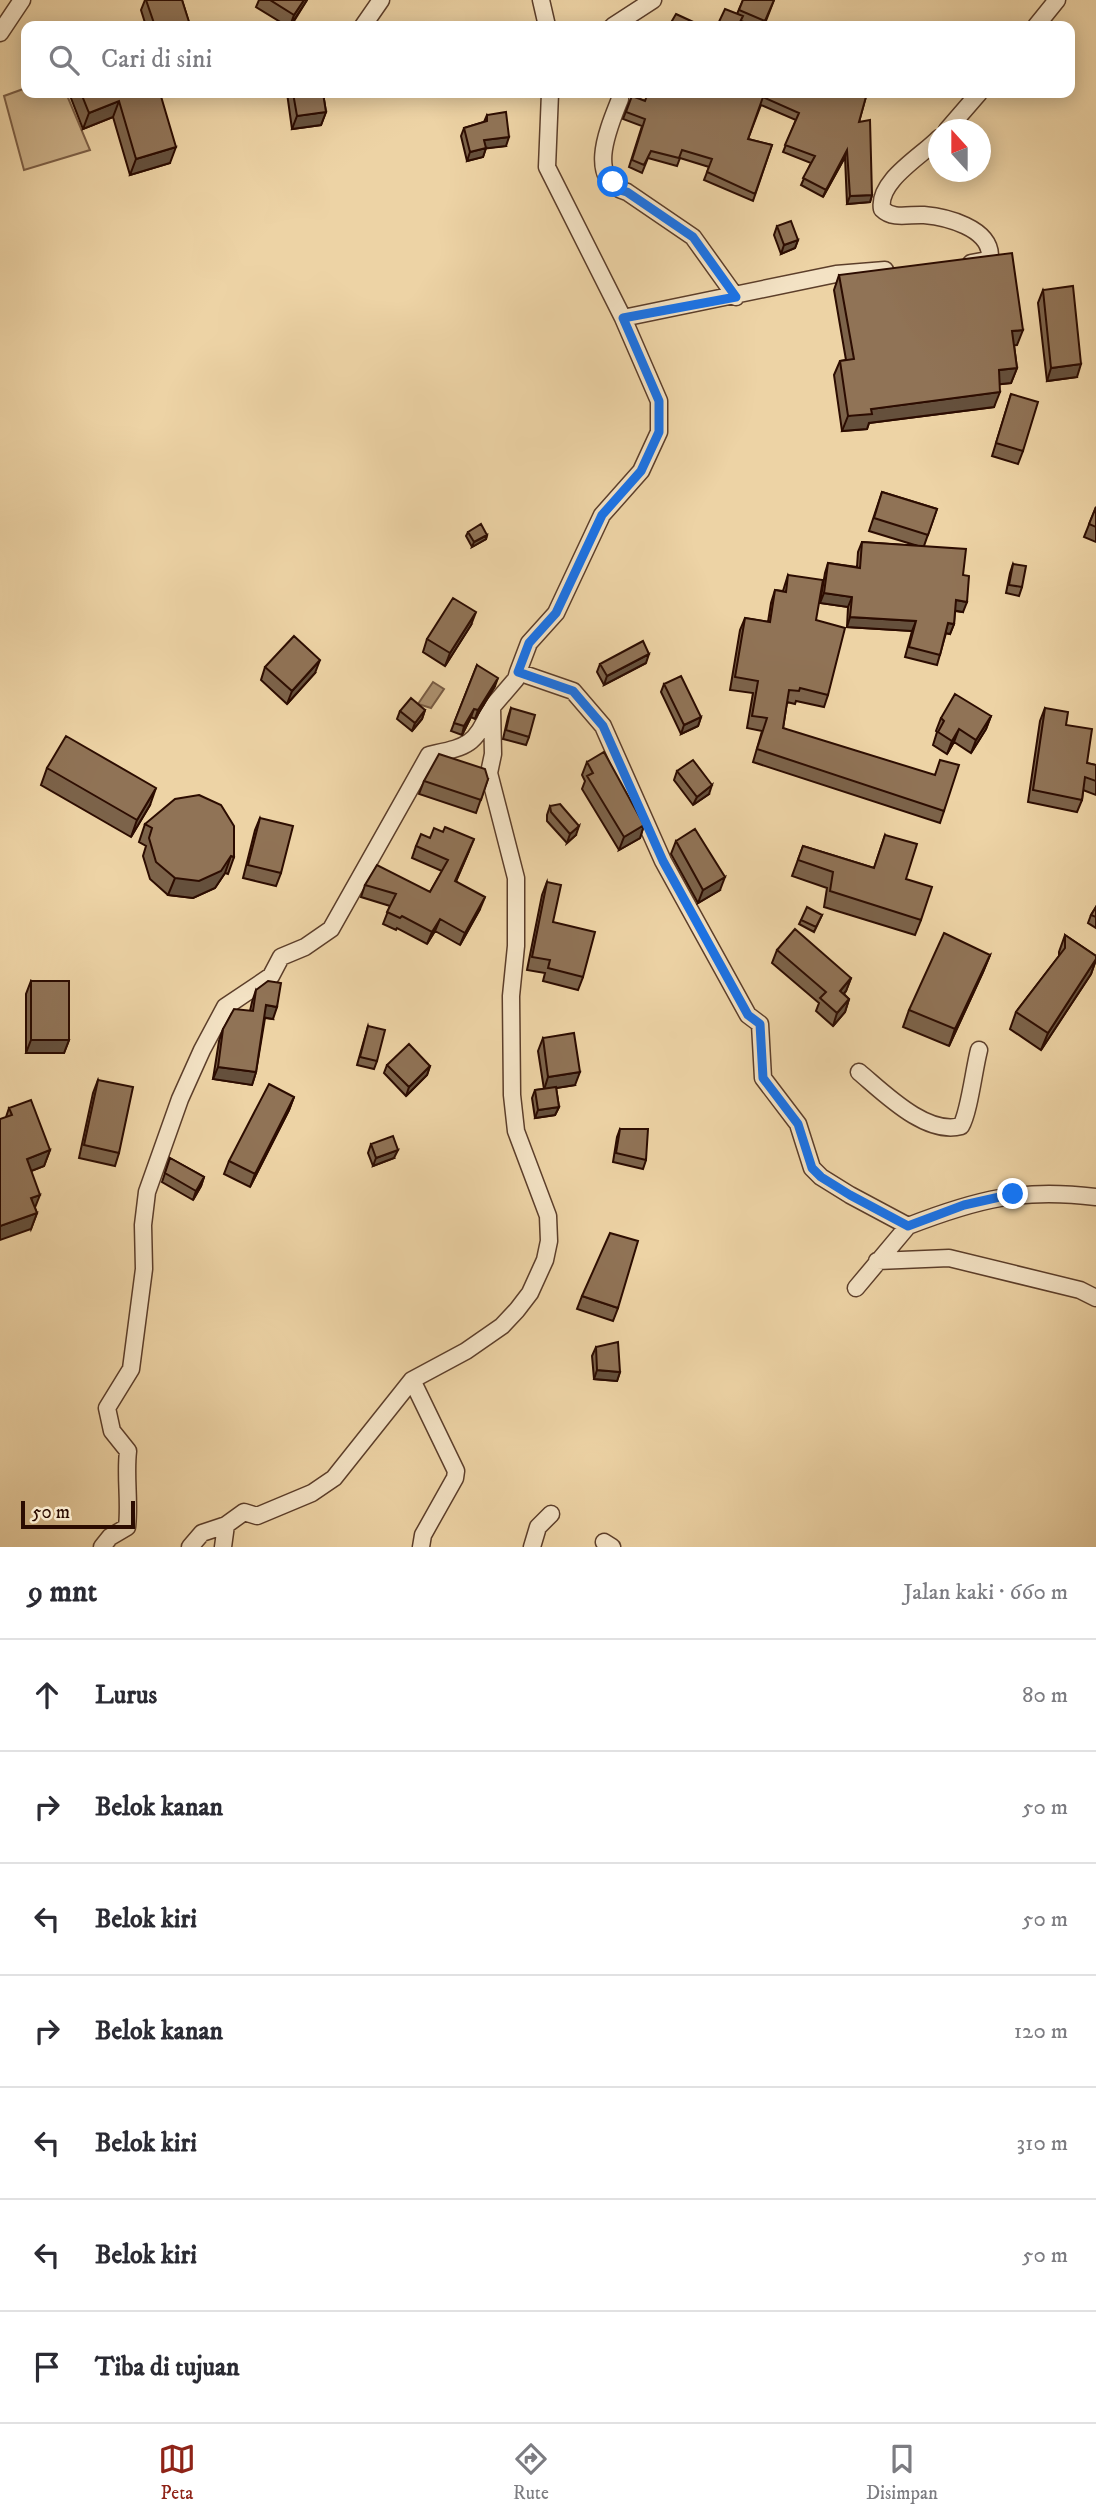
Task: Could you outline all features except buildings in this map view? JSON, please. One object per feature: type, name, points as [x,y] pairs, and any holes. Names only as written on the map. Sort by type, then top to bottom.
[{"type":"street","points":[[0,33],[22,0]]},
{"type":"street","points":[[367,21],[382,0]]},
{"type":"street","points":[[541,0],[546,21]]},
{"type":"street","points":[[621,21],[653,0]]},
{"type":"street","points":[[1040,21],[1057,0]]},
{"type":"street","points":[[102,1547],[110,1537],[127,1527],[130,1504],[126,1472],[128,1451],[112,1431],[107,1408],[131,1369],[142,1297],[147,1192],[180,1099],[202,1050],[225,1007],[271,976],[281,957],[305,947],[331,929],[429,755],[467,745],[480,736],[492,707],[516,679],[529,643],[556,613],[602,515],[641,471],[659,432],[659,401],[623,318],[547,167],[550,98]]},
{"type":"street","points":[[957,119],[975,98]]},
{"type":"street","points":[[620,99],[603,152],[608,177],[616,189],[627,192],[693,237],[736,297]]},
{"type":"street","points":[[928,148],[894,180],[881,202],[882,209],[892,215],[939,217],[958,223],[984,237],[990,251],[987,260],[952,265]]},
{"type":"street","points":[[623,318],[736,297],[836,274],[900,269]]},
{"type":"street","points":[[518,672],[573,691],[603,726],[663,861],[748,1015],[760,1024],[763,1078],[798,1124],[812,1168],[821,1177],[850,1195],[908,1226]]},
{"type":"street","points":[[190,1547],[202,1533],[226,1525],[244,1512],[257,1516],[312,1493],[334,1478],[412,1380],[466,1351],[502,1326],[533,1287],[549,1241],[548,1216],[521,1148],[514,1114],[510,1008],[516,946],[516,878],[489,772],[493,754],[492,707]]},
{"type":"street","points":[[859,1072],[907,1111],[953,1128],[961,1126],[966,1118],[970,1082],[979,1051]]},
{"type":"street","points":[[856,1288],[908,1226],[964,1205],[1013,1194],[1096,1197]]},
{"type":"street","points":[[877,1261],[949,1258],[1080,1290],[1096,1298]]},
{"type":"street","points":[[412,1380],[456,1471],[423,1535],[421,1547]]},
{"type":"street","points":[[532,1547],[538,1527],[551,1514]]},
{"type":"street","points":[[223,1547],[226,1525]]},
{"type":"shaded area","points":[[21,90],[21,98],[68,98],[90,150],[24,170],[4,96]]},
{"type":"shaded area","points":[[433,682],[444,689],[431,708],[418,704]]},
{"type":"route","points":[[613,182],[616,189],[627,192],[693,237],[714,262],[736,297],[623,318],[659,401],[659,432],[641,471],[602,515],[556,613],[529,643],[518,672],[573,691],[603,726],[633,787],[663,861],[748,1015],[760,1024],[763,1078],[798,1124],[812,1168],[821,1177],[888,1218],[908,1226],[964,1205],[1013,1194]]}]
